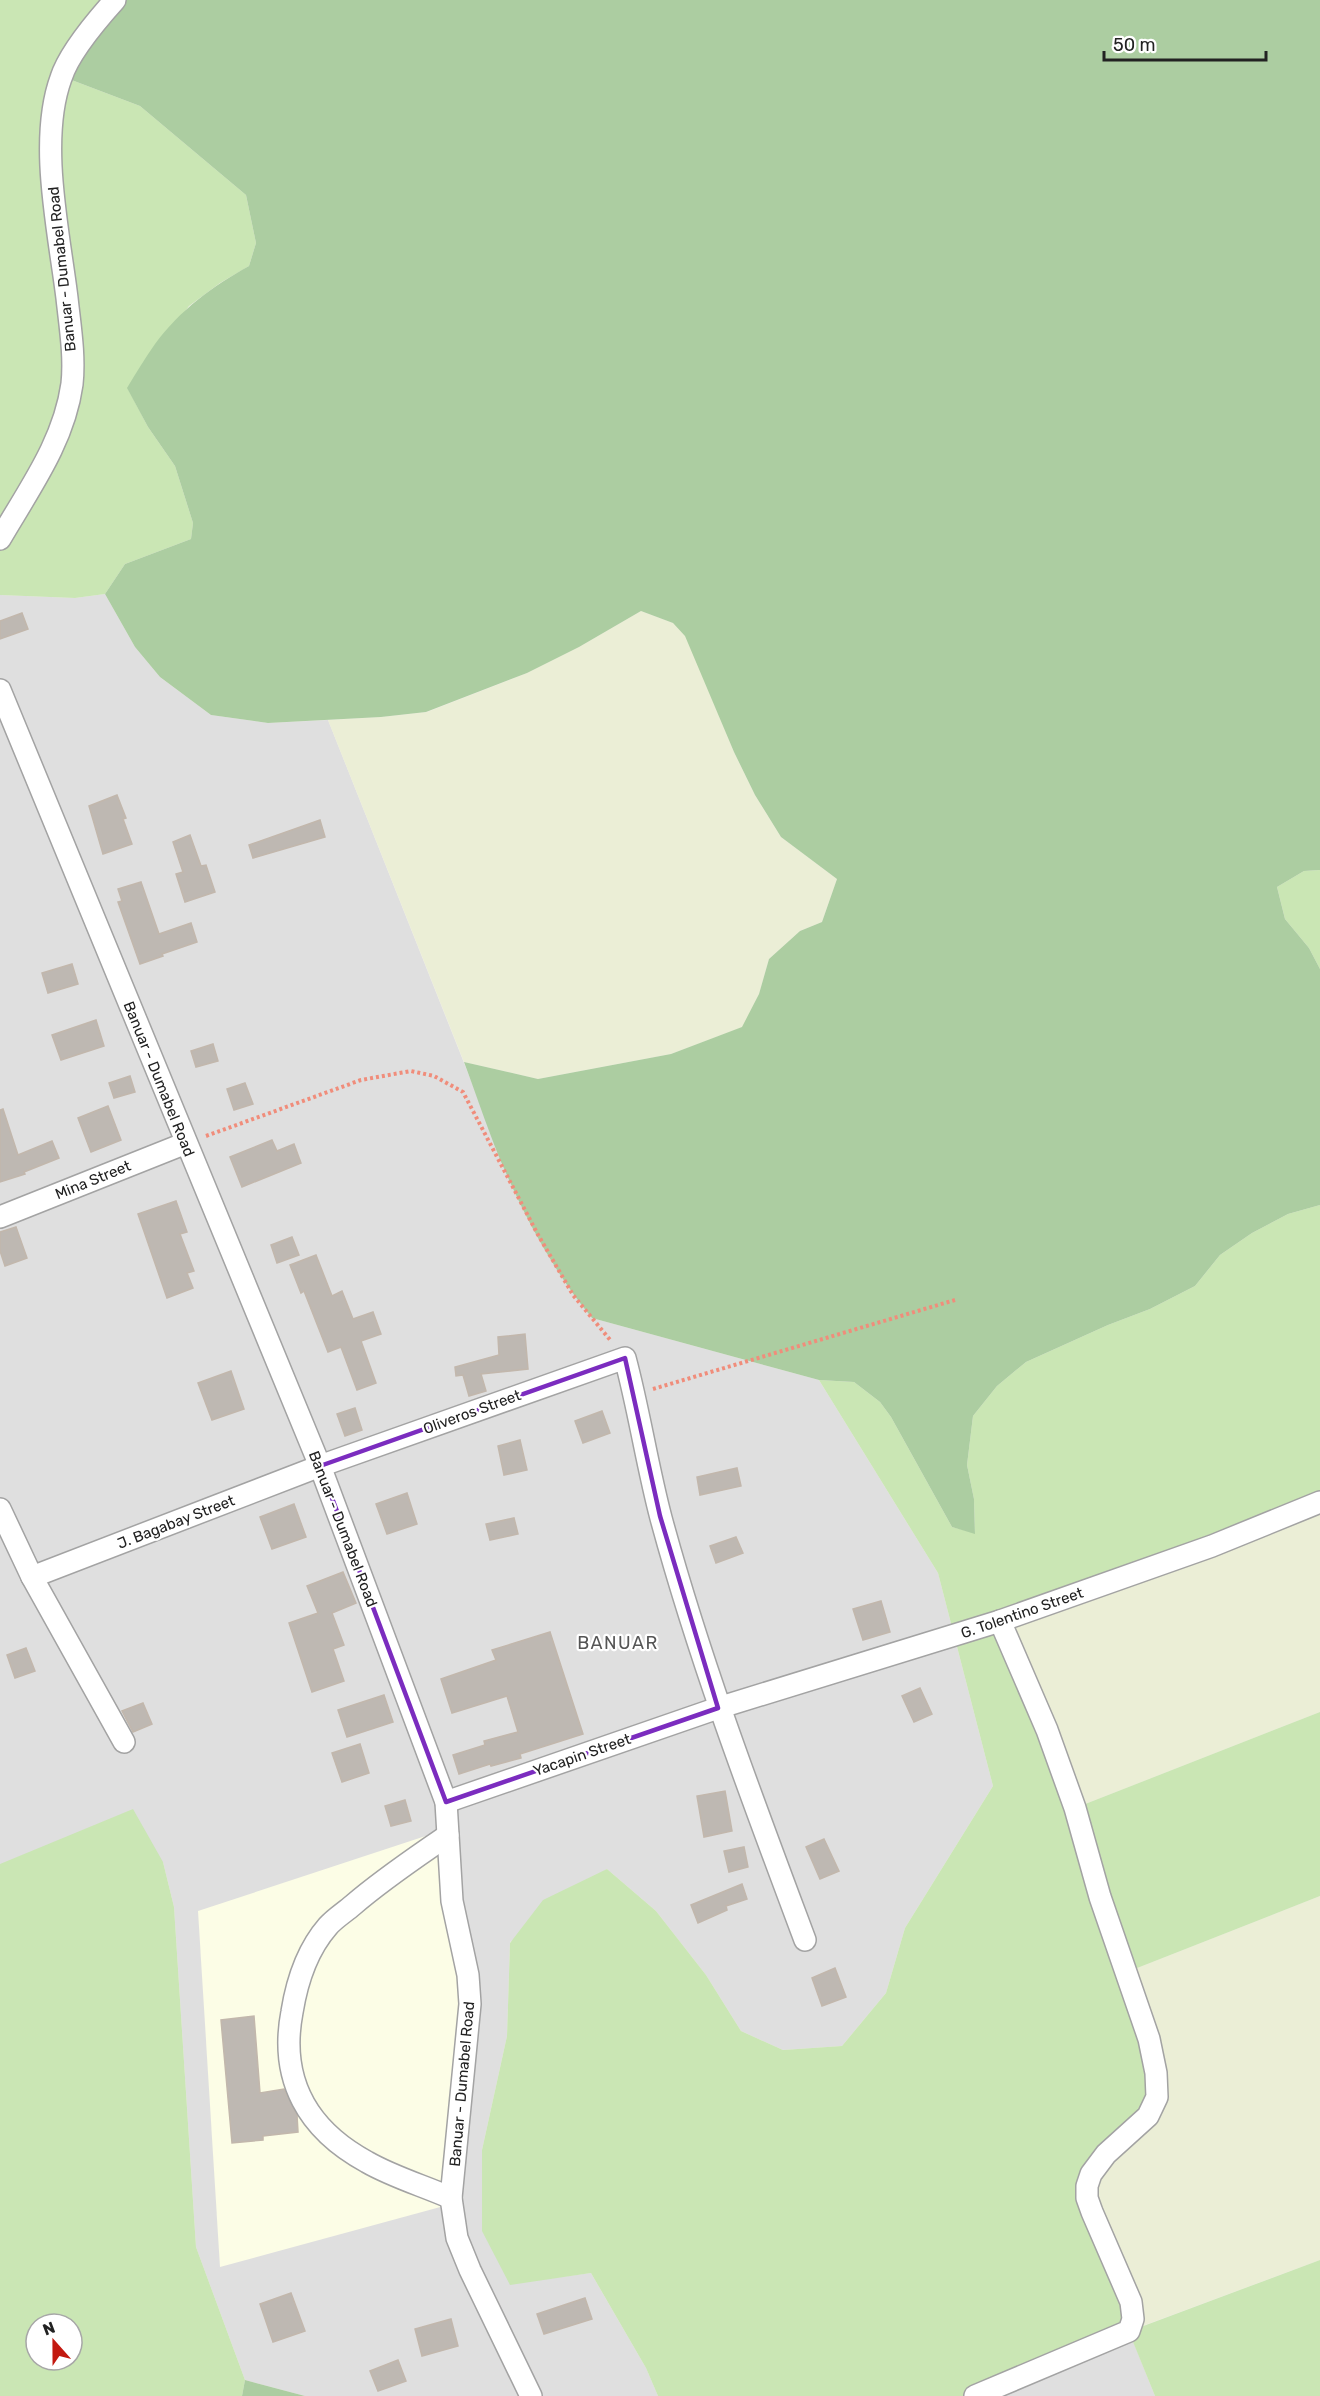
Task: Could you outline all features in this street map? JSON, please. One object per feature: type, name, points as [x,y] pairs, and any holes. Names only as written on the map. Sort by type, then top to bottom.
[{"type":"street","name":"Banuar - Dumabel Road","points":[[0,539],[51,453],[65,418],[72,382],[72,339],[51,165],[50,122],[61,76],[90,28],[115,0]]},
{"type":"street","name":"Banuar - Dumabel Road","points":[[0,690],[320,1466],[446,1802],[452,1901],[468,1975],[470,2004],[451,2198],[457,2238],[461,2249],[531,2396]]},
{"type":"street","name":"Mina Street","points":[[0,1217],[186,1143]]},
{"type":"street","points":[[625,1358],[635,1394],[660,1516],[718,1708],[805,1940]]},
{"type":"street","name":"Oliveros Street","points":[[320,1466],[625,1358]]},
{"type":"street","name":"J. Bagabay Street","points":[[32,1577],[320,1466]]},
{"type":"street","name":"G. Tolentino Street","points":[[718,1708],[1000,1622],[1212,1546],[1320,1502]]},
{"type":"street","points":[[0,1509],[32,1577],[123,1742]]},
{"type":"street","points":[[975,2396],[1129,2331],[1133,2319],[1131,2302],[1092,2212],[1087,2198],[1087,2186],[1091,2174],[1106,2154],[1148,2116],[1157,2097],[1156,2073],[1149,2039],[1100,1897],[1075,1808],[1047,1730],[1000,1622]]},
{"type":"street","name":"Yacapin Street","points":[[446,1802],[718,1708]]},
{"type":"street","points":[[448,1835],[379,1882],[328,1926],[305,1962],[293,2002],[287,2036],[291,2067],[300,2098],[313,2119],[367,2162],[451,2198]]},
{"type":"path","points":[[186,1143],[361,1080],[411,1071],[434,1076],[463,1092],[537,1233],[573,1295],[625,1358]]},
{"type":"path","points":[[635,1394],[955,1300]]},
{"type":"highlighted area","points":[[625,1358],[660,1516],[718,1708],[446,1802],[320,1466]]},
{"type":"shaded area","points":[[105,594],[135,647],[160,677],[211,715],[268,723],[328,720],[514,1189],[592,1318],[819,1380],[938,1573],[993,1786],[905,1928],[886,1993],[842,2046],[783,2050],[741,2031],[706,1975],[656,1911],[607,1869],[510,1942],[507,2036],[482,2150],[510,2284],[591,2273],[646,2368],[658,2396],[305,2396],[245,2380],[196,2247],[174,1907],[163,1862],[0,1864],[0,595],[75,598]]},
{"type":"shaded area","points":[[641,611],[673,623],[686,636],[734,752],[755,795],[781,837],[837,879],[822,922],[800,931],[769,959],[759,994],[743,1027],[671,1054],[538,1079],[464,1062],[328,720],[427,712],[527,673],[579,647]]},
{"type":"shaded area","points":[[1320,1502],[1320,1712],[1075,1808],[1000,1621]]},
{"type":"shaded area","points":[[456,1826],[463,2012],[444,2206],[220,2267],[198,1911]]},
{"type":"shaded area","points":[[1320,1896],[1320,2260],[1129,2331],[1092,2212],[1127,1972]]},
{"type":"shaded area","points":[[1129,2331],[1155,2396],[975,2396]]},
{"type":"green space","points":[[0,0],[115,0],[61,76],[140,106],[246,195],[256,243],[249,266],[220,283],[189,306],[128,389],[148,427],[175,466],[193,523],[191,539],[125,564],[105,594],[75,598],[0,595]]},
{"type":"green space","points":[[115,0],[1320,0],[1320,870],[1304,871],[1277,887],[1285,919],[1309,948],[1320,969],[1320,1205],[1288,1214],[1252,1233],[1220,1255],[1195,1286],[1150,1309],[1026,1362],[997,1386],[973,1416],[967,1465],[974,1499],[975,1534],[952,1527],[891,1417],[880,1402],[854,1382],[819,1380],[592,1318],[555,1267],[524,1211],[495,1146],[464,1062],[538,1079],[671,1054],[742,1027],[759,994],[769,959],[800,931],[822,922],[837,879],[781,837],[755,795],[734,752],[685,636],[673,623],[641,611],[579,647],[527,673],[426,712],[381,717],[268,723],[211,715],[160,677],[135,647],[105,594],[125,564],[191,539],[193,523],[175,466],[148,427],[127,388],[155,344],[175,320],[210,291],[249,266],[256,243],[246,195],[140,106],[61,76]]},
{"type":"green space","points":[[1320,870],[1320,969],[1309,948],[1285,919],[1277,887],[1304,871]]},
{"type":"green space","points":[[1320,1205],[1320,1502],[1001,1621],[1075,1808],[1320,1712],[1320,1896],[1127,1972],[1157,2097],[1091,2174],[1130,2331],[1320,2260],[1320,2396],[1155,2396],[1129,2332],[977,2396],[658,2396],[646,2368],[591,2273],[510,2285],[482,2231],[482,2150],[507,2036],[510,1943],[543,1900],[607,1869],[656,1911],[706,1975],[741,2031],[783,2050],[842,2046],[886,1993],[905,1928],[993,1786],[938,1573],[819,1380],[854,1382],[880,1402],[891,1417],[952,1527],[975,1533],[974,1499],[967,1465],[973,1416],[997,1386],[1026,1362],[1150,1309],[1195,1286],[1220,1255],[1252,1233],[1288,1214]]},
{"type":"green space","points":[[133,1809],[163,1862],[174,1907],[196,2247],[245,2380],[242,2396],[0,2396],[0,1864]]},
{"type":"green space","points":[[245,2380],[305,2396],[242,2396]]},
{"type":"building","points":[[22,613],[28,629],[0,639],[0,621]]},
{"type":"building","points":[[117,795],[126,818],[123,819],[132,844],[103,854],[89,806]]},
{"type":"building","points":[[320,820],[325,837],[253,858],[249,845]]},
{"type":"building","points":[[190,835],[201,866],[206,865],[215,892],[185,902],[176,874],[183,872],[173,842]]},
{"type":"building","points":[[141,882],[159,934],[191,923],[197,942],[140,964],[118,902],[122,901],[118,889]]},
{"type":"building","points":[[72,964],[78,984],[48,993],[42,973]]},
{"type":"building","points":[[96,1020],[104,1046],[61,1060],[52,1035]]},
{"type":"building","points":[[213,1044],[218,1061],[196,1067],[191,1051]]},
{"type":"building","points":[[130,1076],[135,1092],[114,1098],[109,1083]]},
{"type":"building","points":[[245,1083],[253,1104],[234,1110],[227,1089]]},
{"type":"building","points":[[108,1106],[121,1140],[91,1152],[78,1118]]},
{"type":"building","points":[[3,1109],[18,1155],[52,1141],[59,1158],[24,1172],[25,1174],[0,1182],[0,1110]]},
{"type":"building","points":[[272,1140],[277,1151],[294,1144],[301,1163],[242,1187],[230,1157]]},
{"type":"building","points":[[176,1201],[187,1232],[180,1234],[194,1271],[187,1273],[193,1288],[167,1298],[138,1214]]},
{"type":"building","points":[[16,1227],[27,1258],[5,1266],[0,1251],[0,1232]]},
{"type":"building","points":[[292,1237],[299,1255],[277,1263],[271,1245]]},
{"type":"building","points":[[316,1255],[332,1296],[342,1291],[353,1319],[373,1312],[381,1334],[361,1341],[376,1383],[357,1390],[341,1347],[328,1352],[304,1291],[301,1293],[290,1265]]},
{"type":"building","points":[[525,1334],[528,1369],[481,1374],[486,1391],[469,1396],[463,1375],[456,1376],[455,1367],[499,1355],[498,1337]]},
{"type":"building","points":[[231,1371],[244,1409],[212,1420],[198,1383]]},
{"type":"building","points":[[355,1408],[362,1430],[345,1436],[337,1414]]},
{"type":"building","points":[[602,1411],[610,1433],[583,1443],[575,1421]]},
{"type":"building","points":[[520,1440],[527,1470],[504,1475],[498,1446]]},
{"type":"building","points":[[737,1468],[741,1486],[700,1495],[697,1477]]},
{"type":"building","points":[[407,1493],[417,1524],[387,1534],[376,1504]]},
{"type":"building","points":[[294,1504],[306,1537],[272,1549],[260,1517]]},
{"type":"building","points":[[514,1518],[518,1534],[490,1540],[486,1524]]},
{"type":"building","points":[[736,1537],[743,1553],[716,1563],[710,1546]]},
{"type":"building","points":[[343,1572],[356,1603],[332,1613],[344,1645],[333,1649],[344,1681],[312,1692],[289,1623],[318,1613],[307,1586]]},
{"type":"building","points":[[881,1601],[890,1632],[863,1640],[853,1609]]},
{"type":"building","points":[[550,1632],[583,1734],[520,1754],[521,1758],[491,1766],[490,1764],[459,1774],[453,1755],[485,1745],[484,1741],[518,1732],[507,1696],[452,1713],[441,1679],[496,1660],[492,1650]]},
{"type":"building","points":[[26,1648],[35,1671],[15,1678],[7,1655]]},
{"type":"building","points":[[920,1688],[932,1714],[914,1722],[902,1696]]},
{"type":"building","points":[[384,1695],[393,1722],[347,1737],[338,1710]]},
{"type":"building","points":[[143,1703],[152,1724],[133,1732],[122,1711]]},
{"type":"building","points":[[360,1744],[369,1773],[342,1782],[332,1753]]},
{"type":"building","points":[[725,1791],[732,1831],[704,1837],[697,1796]]},
{"type":"building","points":[[405,1800],[411,1821],[391,1826],[385,1806]]},
{"type":"building","points":[[824,1839],[839,1871],[820,1879],[806,1847]]},
{"type":"building","points":[[744,1847],[748,1867],[729,1872],[724,1851]]},
{"type":"building","points":[[742,1884],[747,1899],[726,1906],[727,1910],[698,1923],[691,1905]]},
{"type":"building","points":[[835,1968],[846,1997],[822,2006],[812,1978]]},
{"type":"building","points":[[254,2016],[260,2093],[284,2089],[297,2115],[298,2132],[263,2136],[263,2140],[232,2143],[221,2020]]},
{"type":"building","points":[[291,2293],[305,2331],[273,2342],[260,2304]]},
{"type":"building","points":[[585,2298],[592,2319],[544,2334],[537,2314]]},
{"type":"building","points":[[451,2319],[458,2346],[422,2356],[415,2329]]},
{"type":"building","points":[[398,2360],[406,2381],[378,2391],[370,2371]]},
{"type":"district","name":"BANUAR","points":[[618,1643]]}]
